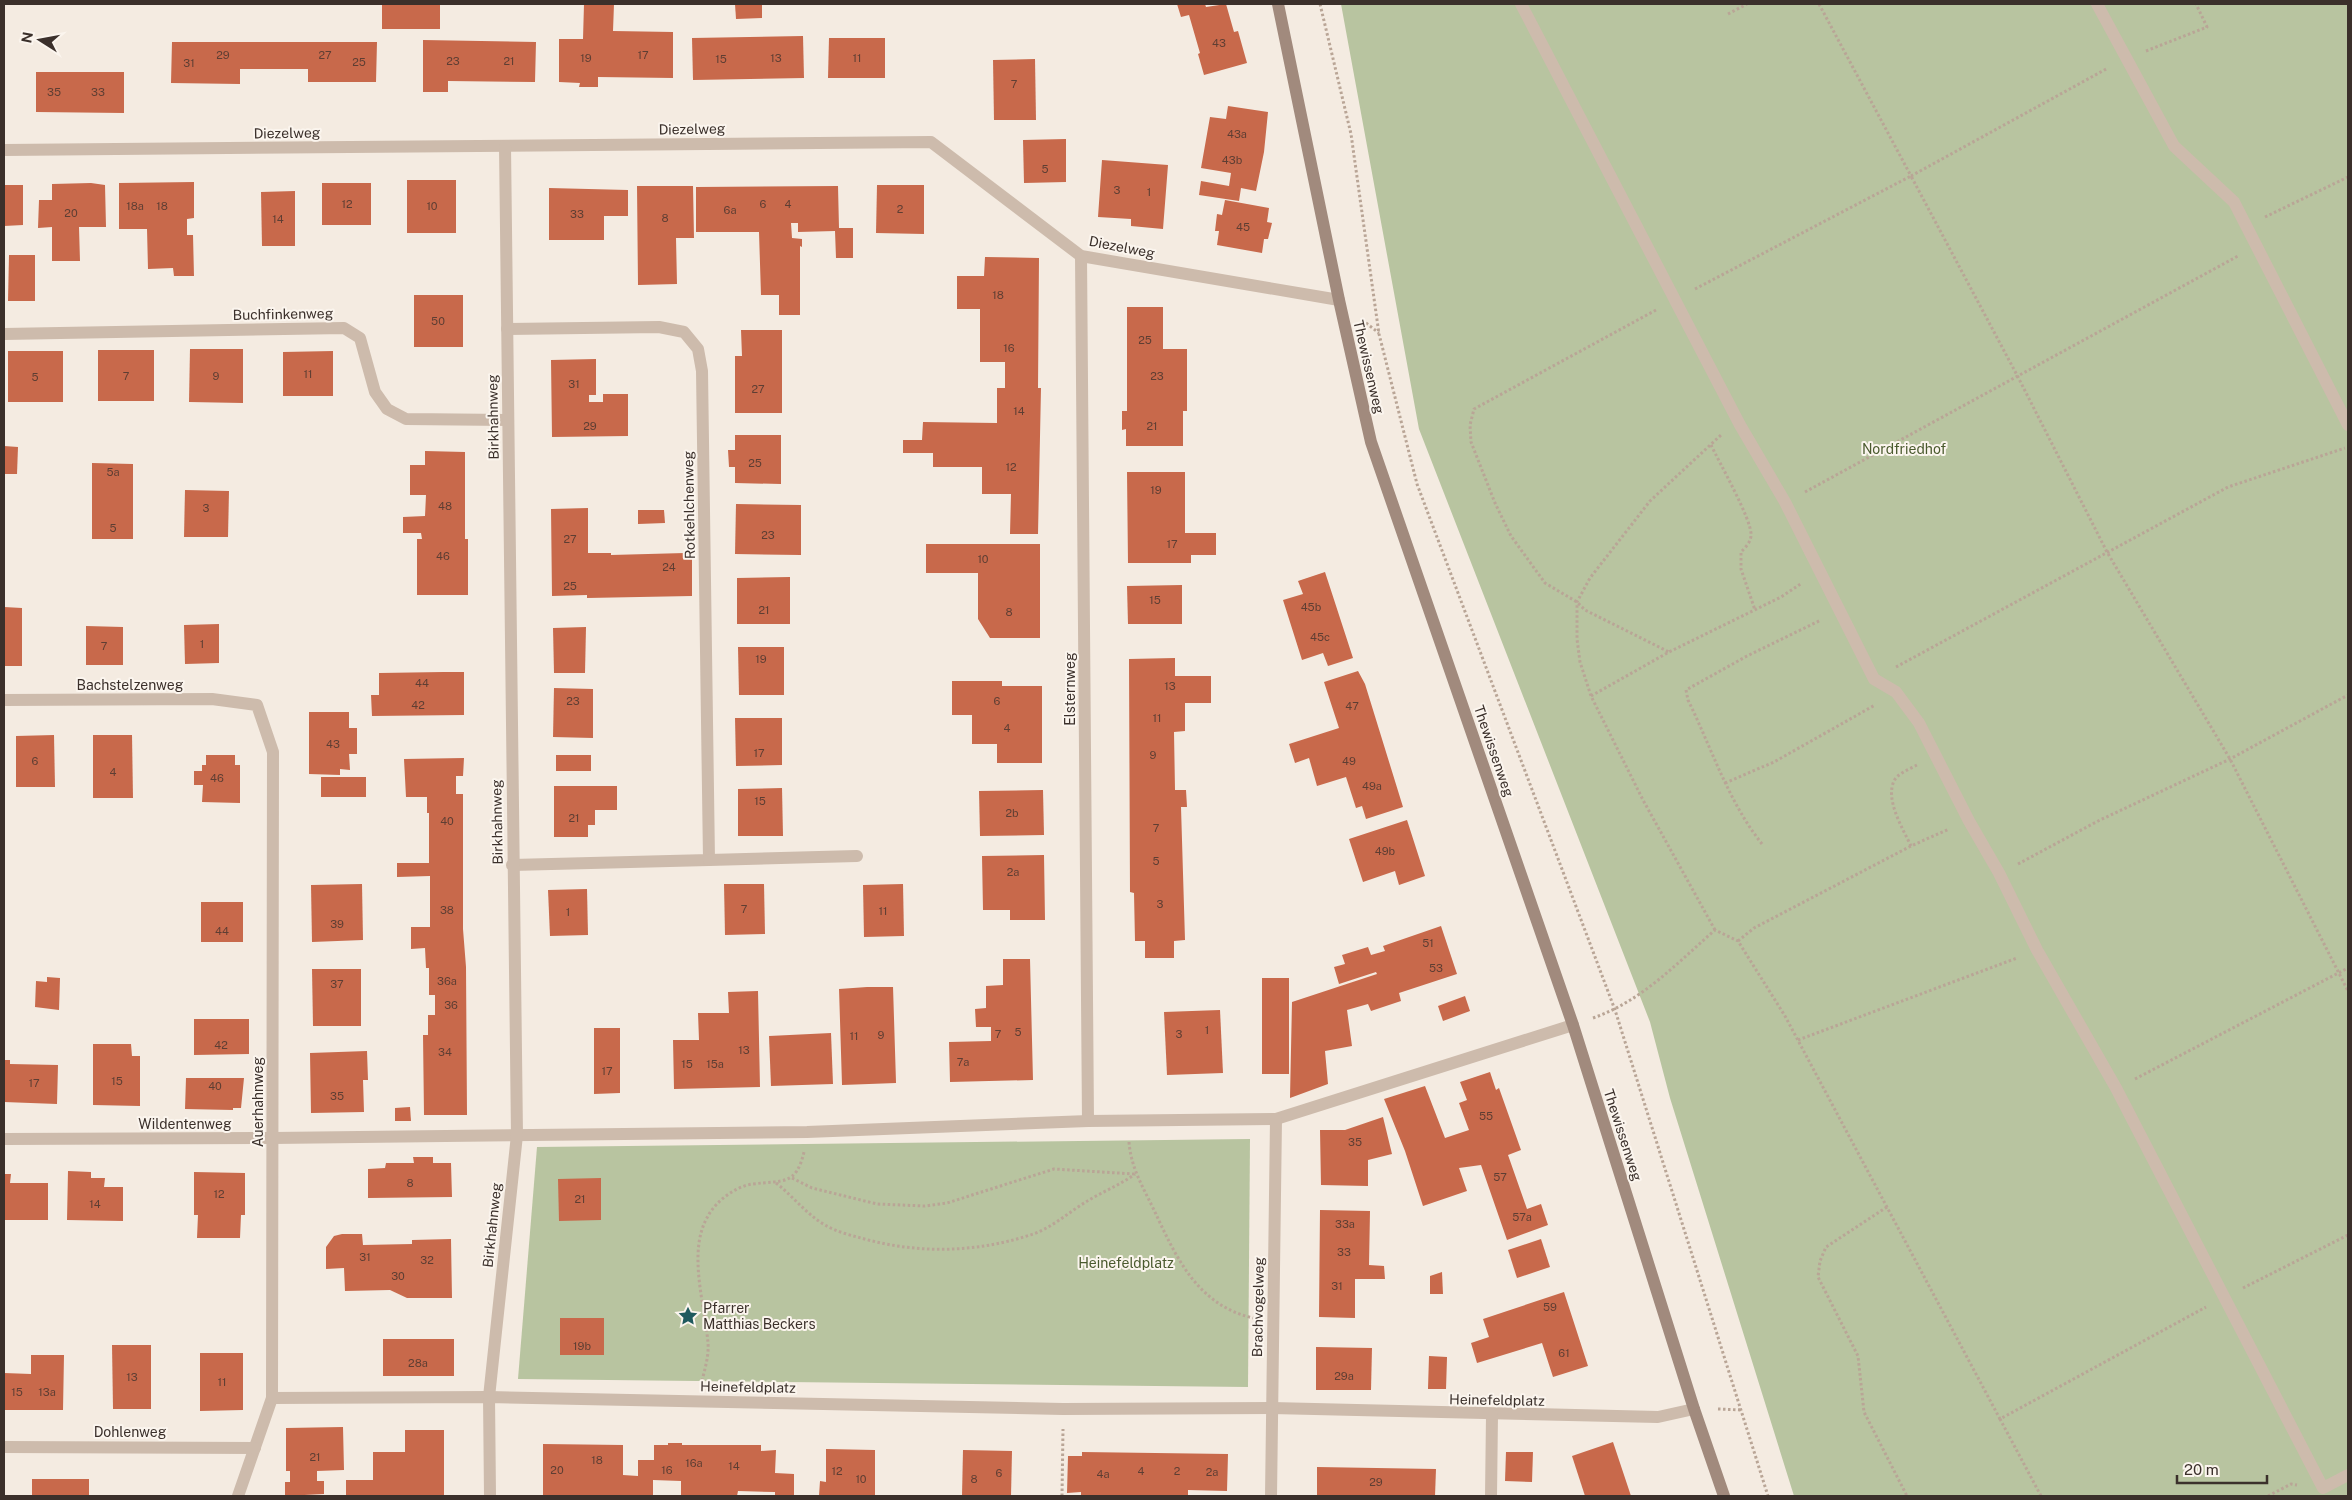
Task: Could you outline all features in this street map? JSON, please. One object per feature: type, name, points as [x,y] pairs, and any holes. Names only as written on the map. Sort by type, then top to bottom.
[{"type":"street","name":"Thewissenweg","points":[[1278,4],[1339,300],[1371,442],[1573,1025],[1694,1409],[1724,1496]]},
{"type":"street","points":[[1521,4],[1736,418],[1785,502],[1874,679],[1896,692],[1919,723],[1933,755],[2000,873],[2037,950],[2116,1088],[2323,1488],[2348,1474]]},
{"type":"street","points":[[2097,4],[2174,146],[2234,202],[2348,425]]},
{"type":"street","name":"Diezelweg","points":[[4,150],[931,142],[1082,256],[1339,300]]},
{"type":"street","name":"Birkhahnweg","points":[[490,1496],[489,1397],[517,1135],[512,865],[505,146]]},
{"type":"street","name":"Elsternweg","points":[[1082,256],[1088,1121]]},
{"type":"street","name":"Rotkehlchenweg","points":[[508,330],[659,327],[684,332],[698,349],[702,372],[709,860]]},
{"type":"street","name":"Buchfinkenweg","points":[[4,334],[344,328],[360,338],[375,392],[387,409],[406,419],[508,420]]},
{"type":"street","name":"Bachstelzenweg","points":[[4,700],[212,699],[257,705]]},
{"type":"street","name":"Auerhahnweg","points":[[238,1496],[272,1398],[273,752],[257,705]]},
{"type":"street","points":[[512,865],[857,856]]},
{"type":"street","points":[[517,1135],[807,1132],[1088,1121],[1276,1119],[1573,1025]]},
{"type":"street","name":"Brachvogelweg","points":[[1271,1496],[1276,1119]]},
{"type":"street","name":"Wildentenweg","points":[[4,1139],[517,1135]]},
{"type":"street","points":[[272,1398],[489,1397]]},
{"type":"street","name":"Heinefeldplatz","points":[[489,1397],[1063,1409],[1272,1408],[1492,1415],[1658,1417],[1694,1409]]},
{"type":"street","points":[[1491,1496],[1492,1415]]},
{"type":"street","name":"Dohlenweg","points":[[4,1446],[255,1448]]},
{"type":"path","points":[[1320,4],[1351,134],[1380,334],[1417,484],[1615,1010],[1768,1496]]},
{"type":"path","points":[[1728,14],[1747,4]]},
{"type":"path","points":[[1819,4],[2018,377],[2107,552],[2230,759],[2348,992]]},
{"type":"path","points":[[1669,652],[1585,610],[1577,602],[1545,583],[1511,536],[1495,503],[1471,442],[1470,425],[1474,408],[1674,300],[1911,176],[2127,58],[2207,27],[2196,4]]},
{"type":"path","points":[[2247,226],[2348,177]]},
{"type":"path","points":[[1785,502],[2256,246]]},
{"type":"path","points":[[1736,418],[1650,501],[1590,578],[1577,602],[1577,639],[1580,662],[1591,696],[1643,800],[1715,930],[1738,941],[1798,1040],[2041,1496]]},
{"type":"path","points":[[1710,445],[1740,502],[1751,535],[1748,544],[1741,552],[1741,569],[1754,610]]},
{"type":"path","points":[[1874,679],[2228,487],[2348,446]]},
{"type":"path","points":[[1591,696],[1669,652],[1781,597],[1820,572]]},
{"type":"path","points":[[1762,844],[1744,821],[1725,783],[1688,700],[1686,690],[1747,656],[1840,612]]},
{"type":"path","points":[[1725,783],[1774,762],[1896,692]]},
{"type":"path","points":[[2000,873],[2098,821],[2230,759],[2348,695]]},
{"type":"path","points":[[1911,846],[1894,806],[1892,792],[1894,781],[1900,775],[1933,755]]},
{"type":"path","points":[[1738,941],[1754,928],[1911,846],[1969,821]]},
{"type":"path","points":[[1615,1010],[1638,997],[1715,930]]},
{"type":"path","points":[[1798,1040],[2037,950]]},
{"type":"path","points":[[2116,1088],[2348,968]]},
{"type":"path","points":[[1127,1121],[1129,1153],[1135,1174],[1172,1250],[1192,1280],[1226,1308],[1240,1314],[1273,1322]]},
{"type":"path","points":[[697,1401],[706,1364],[708,1345],[699,1276],[701,1230],[708,1215],[719,1200],[752,1184],[776,1183],[792,1178],[800,1170],[807,1132]]},
{"type":"path","points":[[792,1178],[812,1188],[832,1194],[877,1204],[916,1206],[947,1203],[1054,1169],[1135,1174]]},
{"type":"path","points":[[776,1183],[792,1195],[808,1214],[827,1226],[852,1235],[899,1247],[968,1249],[1031,1235],[1089,1200],[1120,1186],[1135,1174]]},
{"type":"path","points":[[1887,1207],[1826,1247],[1820,1261],[1818,1277],[1858,1356],[1864,1412],[1907,1496]]},
{"type":"path","points":[[2000,1419],[2223,1298],[2348,1235]]},
{"type":"path","points":[[1062,1496],[1063,1409]]},
{"type":"path","points":[[2268,1496],[2291,1484],[2323,1488]]},
{"type":"green space","name":"Nordfriedhof","points":[[1341,4],[2348,4],[2348,1496],[1794,1496],[1670,1098],[1650,1022],[1419,429]]},
{"type":"green space","name":"Heinefeldplatz","points":[[1250,1139],[1248,1387],[518,1379],[537,1147]]},
{"type":"building","points":[[382,4],[440,4],[440,29],[382,29]]},
{"type":"building","points":[[584,4],[614,4],[613,31],[673,32],[673,78],[598,77],[598,87],[579,87],[580,83],[559,82],[559,39],[583,39]]},
{"type":"building","points":[[735,4],[762,4],[762,18],[736,19]]},
{"type":"building","points":[[1177,4],[1205,4],[1206,7],[1226,4],[1234,32],[1238,31],[1247,63],[1204,75],[1189,15],[1181,17]]},
{"type":"building","points":[[803,36],[804,78],[693,80],[692,38]]},
{"type":"building","points":[[829,38],[885,38],[885,78],[828,78]]},
{"type":"building","points":[[423,40],[536,42],[535,82],[448,81],[448,92],[423,92]]},
{"type":"building","points":[[172,42],[377,42],[376,82],[308,82],[308,69],[240,69],[240,84],[171,83]]},
{"type":"building","points":[[1035,59],[1036,120],[994,120],[993,60]]},
{"type":"building","points":[[36,72],[124,72],[124,113],[36,112]]},
{"type":"building","points":[[1228,106],[1268,112],[1264,152],[1256,191],[1241,188],[1239,201],[1199,195],[1201,181],[1229,186],[1231,173],[1201,168],[1210,117],[1226,119]]},
{"type":"building","points":[[1066,139],[1066,182],[1024,183],[1023,140]]},
{"type":"building","points":[[1102,160],[1168,165],[1163,229],[1131,226],[1131,219],[1098,217]]},
{"type":"building","points":[[407,180],[456,180],[456,233],[407,233]]},
{"type":"building","points":[[194,182],[194,218],[187,219],[187,235],[193,235],[194,276],[174,276],[173,268],[148,269],[147,229],[119,229],[119,183]]},
{"type":"building","points":[[91,183],[105,185],[106,227],[79,227],[80,261],[52,261],[52,227],[38,228],[39,200],[52,200],[52,184]]},
{"type":"building","points":[[322,183],[371,183],[371,225],[322,225]]},
{"type":"building","points":[[4,185],[23,185],[23,225],[4,226]]},
{"type":"building","points":[[877,185],[924,185],[924,234],[876,233]]},
{"type":"building","points":[[637,186],[693,186],[694,238],[676,238],[677,284],[638,285]]},
{"type":"building","points":[[838,186],[839,228],[853,228],[853,258],[836,258],[835,231],[798,232],[798,223],[791,223],[792,238],[802,239],[802,247],[800,246],[800,315],[779,315],[779,295],[761,295],[759,232],[696,232],[696,187]]},
{"type":"building","points":[[549,188],[628,190],[628,216],[604,216],[604,240],[549,240]]},
{"type":"building","points":[[295,191],[295,246],[262,246],[261,192]]},
{"type":"building","points":[[1225,200],[1269,208],[1267,222],[1272,223],[1268,239],[1264,239],[1262,253],[1217,245],[1219,231],[1215,231],[1217,214],[1222,215]]},
{"type":"building","points":[[9,255],[35,255],[35,301],[8,301]]},
{"type":"building","points":[[985,257],[1039,258],[1038,388],[1041,388],[1038,534],[1010,534],[1011,494],[982,494],[982,467],[933,467],[933,453],[903,453],[903,440],[922,440],[923,422],[997,423],[997,388],[1005,388],[1005,362],[980,362],[980,309],[957,309],[957,276],[984,276]]},
{"type":"building","points":[[414,295],[463,295],[463,347],[414,347]]},
{"type":"building","points":[[1127,307],[1163,307],[1163,349],[1187,349],[1187,411],[1183,411],[1183,446],[1126,446],[1126,429],[1122,430],[1122,411],[1127,411]]},
{"type":"building","points":[[741,330],[782,330],[782,413],[735,413],[735,356],[742,356]]},
{"type":"building","points":[[190,349],[243,349],[243,403],[189,402]]},
{"type":"building","points":[[98,350],[154,350],[154,401],[98,401]]},
{"type":"building","points":[[8,351],[63,351],[63,402],[8,402]]},
{"type":"building","points":[[333,351],[333,396],[283,396],[283,352]]},
{"type":"building","points":[[596,359],[596,395],[589,395],[589,402],[603,402],[603,394],[628,394],[628,436],[552,437],[551,360]]},
{"type":"building","points":[[735,435],[781,435],[781,484],[735,483],[735,467],[729,467],[728,450],[735,450]]},
{"type":"building","points":[[4,446],[18,447],[17,474],[4,474]]},
{"type":"building","points":[[425,451],[465,452],[465,539],[468,539],[468,595],[417,595],[417,539],[422,539],[421,533],[403,533],[403,517],[425,516],[426,495],[410,495],[410,465],[425,465]]},
{"type":"building","points":[[92,463],[133,464],[133,539],[92,539]]},
{"type":"building","points":[[1127,472],[1185,472],[1185,533],[1216,533],[1216,555],[1191,555],[1191,563],[1128,563]]},
{"type":"building","points":[[185,490],[229,491],[228,537],[184,537]]},
{"type":"building","points":[[736,504],[801,505],[801,555],[735,554]]},
{"type":"building","points":[[588,508],[588,553],[611,553],[611,555],[685,553],[685,558],[692,557],[692,596],[587,598],[587,595],[552,596],[551,509]]},
{"type":"building","points":[[638,510],[664,510],[665,523],[638,524]]},
{"type":"building","points":[[926,544],[1040,544],[1040,638],[990,638],[978,619],[978,573],[926,573]]},
{"type":"building","points":[[1325,572],[1353,658],[1328,666],[1323,653],[1302,660],[1283,600],[1303,594],[1298,581]]},
{"type":"building","points":[[790,577],[790,624],[737,624],[737,578]]},
{"type":"building","points":[[1182,585],[1182,624],[1128,624],[1127,586]]},
{"type":"building","points":[[4,607],[22,608],[22,666],[4,666]]},
{"type":"building","points":[[219,624],[219,663],[185,664],[184,625]]},
{"type":"building","points":[[86,626],[123,627],[123,665],[86,665]]},
{"type":"building","points":[[586,627],[585,673],[554,673],[553,628]]},
{"type":"building","points":[[738,647],[784,647],[784,695],[739,695]]},
{"type":"building","points":[[1175,658],[1175,676],[1211,676],[1211,703],[1185,703],[1185,731],[1174,732],[1175,790],[1186,790],[1187,807],[1181,807],[1185,940],[1174,941],[1174,958],[1145,958],[1145,941],[1135,941],[1134,893],[1130,892],[1129,659]]},
{"type":"building","points":[[1358,671],[1365,684],[1403,807],[1366,819],[1362,806],[1356,808],[1346,777],[1317,786],[1309,758],[1295,763],[1289,744],[1339,728],[1324,682]]},
{"type":"building","points":[[464,672],[464,715],[372,716],[371,695],[379,695],[379,673]]},
{"type":"building","points":[[952,681],[1002,681],[1002,686],[1042,686],[1042,763],[997,763],[997,744],[972,744],[972,715],[952,715]]},
{"type":"building","points":[[554,688],[593,689],[593,738],[553,737]]},
{"type":"building","points":[[309,712],[349,712],[349,728],[357,728],[357,754],[349,754],[350,770],[340,769],[340,775],[309,774]]},
{"type":"building","points":[[735,718],[782,718],[782,765],[736,766]]},
{"type":"building","points":[[54,735],[55,787],[16,787],[16,736]]},
{"type":"building","points":[[93,735],[132,735],[133,798],[93,798]]},
{"type":"building","points":[[206,755],[235,755],[235,765],[240,765],[240,803],[202,802],[203,785],[194,785],[194,771],[202,771],[202,765],[206,765]]},
{"type":"building","points":[[556,755],[591,755],[591,771],[556,771]]},
{"type":"building","points":[[464,758],[463,776],[456,776],[456,794],[463,794],[463,929],[466,967],[467,1115],[424,1115],[423,1035],[428,1035],[428,1015],[435,1015],[435,995],[429,995],[429,968],[426,968],[425,948],[411,949],[411,927],[430,927],[430,876],[397,877],[397,863],[429,863],[429,813],[427,813],[427,797],[406,797],[404,759]]},
{"type":"building","points":[[321,777],[366,777],[366,797],[321,797]]},
{"type":"building","points":[[554,786],[617,786],[617,810],[595,810],[595,825],[588,825],[588,837],[554,837]]},
{"type":"building","points":[[782,788],[783,836],[738,836],[738,789]]},
{"type":"building","points":[[1043,790],[1044,835],[980,836],[979,791]]},
{"type":"building","points":[[1407,820],[1425,876],[1399,885],[1395,871],[1363,882],[1349,839]]},
{"type":"building","points":[[1044,855],[1045,920],[1010,920],[1010,910],[983,910],[982,856]]},
{"type":"building","points":[[362,884],[363,940],[312,942],[311,885]]},
{"type":"building","points":[[724,884],[764,884],[765,934],[725,935]]},
{"type":"building","points":[[903,884],[904,936],[864,937],[863,885]]},
{"type":"building","points":[[587,889],[588,935],[550,936],[548,890]]},
{"type":"building","points":[[201,902],[243,902],[243,942],[201,942]]},
{"type":"building","points":[[1441,926],[1457,974],[1399,993],[1401,1001],[1371,1011],[1368,1004],[1347,1010],[1352,1046],[1325,1051],[1328,1084],[1290,1098],[1292,1002],[1377,974],[1376,972],[1339,984],[1334,967],[1345,964],[1342,955],[1368,947],[1371,955],[1385,951],[1383,946]]},
{"type":"building","points":[[1003,959],[1030,959],[1033,1080],[950,1082],[949,1042],[991,1041],[991,1027],[976,1027],[975,1009],[986,1008],[986,986],[1003,985]]},
{"type":"building","points":[[312,969],[361,969],[361,1026],[313,1026]]},
{"type":"building","points":[[47,977],[60,978],[59,1010],[35,1007],[36,981],[47,982]]},
{"type":"building","points":[[1262,978],[1289,978],[1289,1074],[1262,1074]]},
{"type":"building","points":[[893,987],[896,1083],[842,1085],[839,989]]},
{"type":"building","points":[[758,991],[760,1087],[674,1089],[673,1040],[699,1040],[698,1013],[729,1013],[728,992]]},
{"type":"building","points":[[1465,996],[1470,1011],[1443,1021],[1438,1006]]},
{"type":"building","points":[[1220,1010],[1223,1073],[1167,1075],[1164,1012]]},
{"type":"building","points":[[194,1019],[249,1019],[249,1054],[194,1055]]},
{"type":"building","points":[[594,1028],[620,1028],[620,1093],[594,1094]]},
{"type":"building","points":[[831,1033],[833,1084],[771,1086],[769,1036]]},
{"type":"building","points":[[93,1044],[131,1044],[132,1056],[140,1056],[140,1106],[93,1105]]},
{"type":"building","points":[[367,1051],[368,1080],[363,1080],[364,1112],[311,1113],[310,1053]]},
{"type":"building","points":[[4,1060],[10,1060],[10,1064],[58,1065],[57,1104],[4,1102]]},
{"type":"building","points":[[1490,1072],[1496,1090],[1499,1088],[1521,1150],[1508,1155],[1527,1209],[1541,1204],[1548,1225],[1507,1240],[1481,1165],[1459,1168],[1467,1191],[1423,1206],[1405,1151],[1384,1099],[1425,1086],[1445,1138],[1469,1130],[1459,1103],[1467,1100],[1460,1082]]},
{"type":"building","points":[[186,1078],[244,1078],[241,1108],[233,1108],[233,1110],[185,1109]]},
{"type":"building","points":[[410,1107],[411,1121],[395,1121],[395,1108]]},
{"type":"building","points":[[1383,1117],[1392,1154],[1368,1160],[1368,1186],[1321,1185],[1320,1130],[1345,1130]]},
{"type":"building","points":[[413,1157],[433,1157],[433,1163],[451,1163],[452,1197],[368,1198],[368,1169],[385,1168],[386,1163],[414,1163]]},
{"type":"building","points":[[68,1171],[91,1172],[91,1178],[105,1178],[104,1187],[123,1187],[123,1221],[67,1220]]},
{"type":"building","points":[[194,1172],[245,1173],[245,1215],[241,1215],[240,1238],[197,1238],[198,1215],[194,1215]]},
{"type":"building","points":[[4,1174],[11,1174],[10,1183],[48,1183],[48,1220],[4,1220]]},
{"type":"building","points":[[601,1178],[601,1220],[559,1221],[558,1179]]},
{"type":"building","points":[[1320,1210],[1370,1211],[1369,1265],[1384,1266],[1385,1279],[1355,1279],[1355,1318],[1319,1317]]},
{"type":"building","points":[[362,1234],[363,1245],[412,1244],[412,1240],[451,1239],[452,1298],[407,1298],[390,1290],[345,1291],[344,1268],[326,1269],[326,1247],[334,1236]]},
{"type":"building","points":[[1541,1239],[1550,1267],[1517,1278],[1508,1250]]},
{"type":"building","points":[[1442,1272],[1443,1294],[1430,1294],[1430,1276]]},
{"type":"building","points":[[1564,1292],[1588,1366],[1553,1377],[1542,1343],[1477,1363],[1471,1343],[1489,1337],[1483,1319]]},
{"type":"building","points":[[560,1318],[604,1318],[604,1355],[560,1355]]},
{"type":"building","points":[[383,1339],[454,1339],[454,1376],[383,1376]]},
{"type":"building","points":[[112,1345],[151,1345],[151,1409],[113,1409]]},
{"type":"building","points":[[1316,1347],[1372,1348],[1371,1390],[1316,1390]]},
{"type":"building","points":[[200,1353],[243,1353],[243,1410],[200,1411]]},
{"type":"building","points":[[31,1355],[64,1355],[63,1410],[4,1410],[4,1373],[31,1374]]},
{"type":"building","points":[[1429,1356],[1447,1357],[1446,1389],[1428,1389]]},
{"type":"building","points":[[343,1427],[344,1470],[317,1471],[317,1481],[324,1481],[324,1494],[285,1496],[285,1482],[290,1482],[290,1471],[286,1471],[286,1428]]},
{"type":"building","points":[[405,1430],[444,1430],[444,1496],[346,1496],[346,1480],[373,1480],[373,1452],[405,1452]]},
{"type":"building","points":[[1613,1442],[1631,1496],[1585,1496],[1572,1456]]},
{"type":"building","points":[[668,1443],[682,1443],[682,1445],[761,1445],[761,1451],[776,1450],[775,1473],[794,1474],[794,1496],[775,1496],[775,1492],[738,1491],[737,1496],[681,1496],[681,1481],[653,1480],[653,1496],[543,1496],[543,1444],[623,1445],[623,1475],[638,1476],[638,1460],[654,1460],[654,1445],[668,1445]]},
{"type":"building","points":[[826,1449],[875,1450],[875,1496],[819,1496],[820,1481],[826,1482]]},
{"type":"building","points":[[963,1450],[1012,1451],[1011,1496],[962,1496]]},
{"type":"building","points":[[1082,1452],[1228,1454],[1227,1491],[1188,1490],[1188,1496],[1081,1496],[1081,1492],[1067,1493],[1068,1456],[1082,1456]]},
{"type":"building","points":[[1506,1452],[1533,1452],[1532,1482],[1505,1481]]},
{"type":"building","points":[[1317,1467],[1436,1469],[1435,1496],[1317,1496]]},
{"type":"building","points":[[32,1479],[89,1479],[89,1496],[32,1496]]},
{"type":"place","name":"Pfarrer Matthias Beckers","points":[[688,1316]]}]
